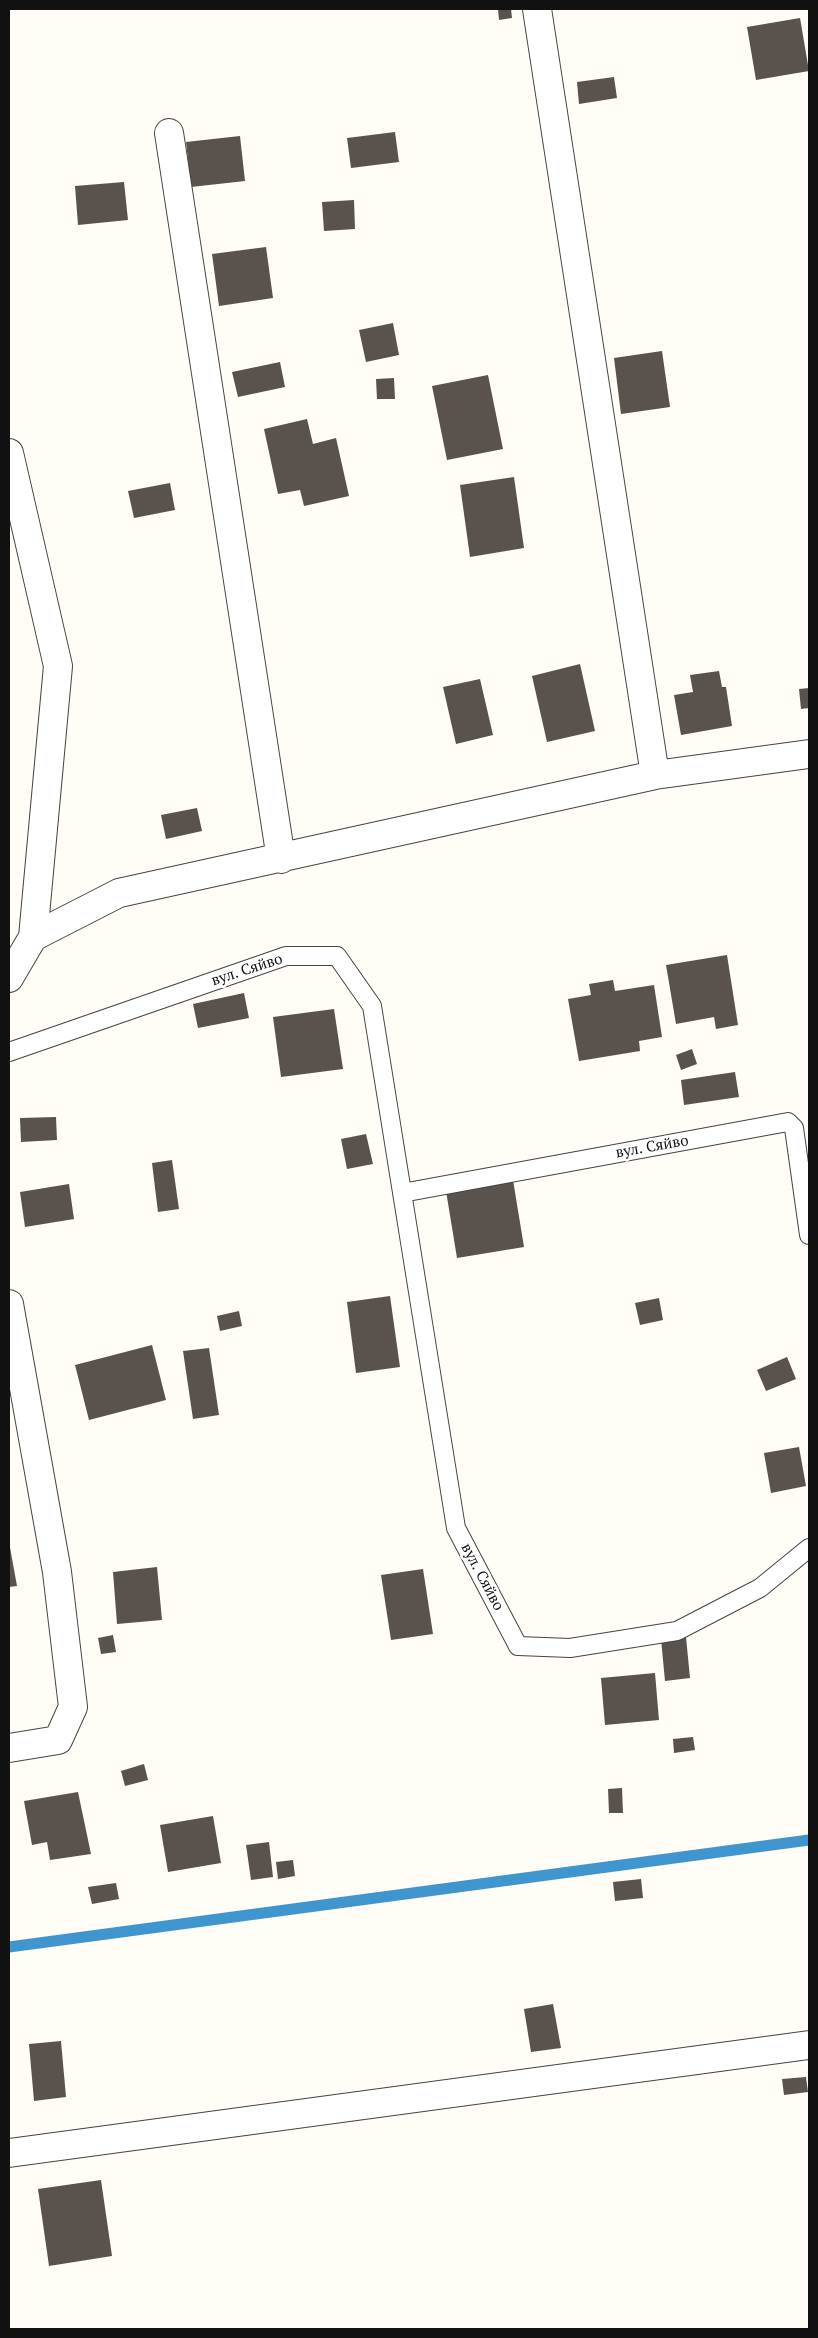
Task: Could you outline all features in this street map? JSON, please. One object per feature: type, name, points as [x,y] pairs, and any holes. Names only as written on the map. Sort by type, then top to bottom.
[{"type":"street","points":[[537,9],[655,775]]},
{"type":"street","points":[[169,132],[281,858]]},
{"type":"street","points":[[9,453],[19,540],[58,666],[33,937],[9,978]]},
{"type":"street","points":[[33,937],[119,893],[655,775],[809,754]]},
{"type":"street","points":[[9,1304],[57,1572],[73,1707],[58,1740],[9,1748]]},
{"type":"street","points":[[9,2154],[809,2045]]},
{"type":"lane","name":"вул. Сяйво","points":[[9,1052],[286,956],[337,956],[372,1006],[456,1528],[518,1646],[570,1648],[677,1631],[760,1588],[809,1548]]},
{"type":"lane","name":"вул. Сяйво","points":[[402,1193],[788,1122],[794,1128],[809,1235]]},
{"type":"building","points":[[498,9],[511,9],[512,18],[499,20]]},
{"type":"building","points":[[800,18],[809,71],[756,80],[747,27]]},
{"type":"building","points":[[614,77],[617,98],[579,104],[577,82]]},
{"type":"building","points":[[395,132],[399,162],[351,168],[347,138]]},
{"type":"building","points":[[240,136],[245,181],[191,187],[186,142]]},
{"type":"building","points":[[124,182],[128,220],[78,225],[75,186]]},
{"type":"building","points":[[354,200],[355,229],[324,231],[322,202]]},
{"type":"building","points":[[266,247],[273,298],[219,306],[212,254]]},
{"type":"building","points":[[393,323],[399,355],[366,362],[359,330]]},
{"type":"building","points":[[662,351],[670,407],[621,414],[614,358]]},
{"type":"building","points":[[280,362],[285,387],[238,397],[232,372]]},
{"type":"building","points":[[488,375],[503,449],[447,460],[432,386]]},
{"type":"building","points":[[394,378],[395,399],[377,399],[376,379]]},
{"type":"building","points":[[307,419],[313,444],[336,438],[349,496],[304,506],[300,490],[278,494],[264,429]]},
{"type":"building","points":[[514,477],[524,548],[470,557],[460,485]]},
{"type":"building","points":[[170,483],[175,510],[134,518],[128,491]]},
{"type":"building","points":[[580,664],[595,731],[547,742],[532,676]]},
{"type":"building","points":[[719,671],[722,687],[726,687],[732,726],[681,735],[674,695],[693,692],[690,675]]},
{"type":"building","points":[[480,679],[493,735],[456,744],[443,687]]},
{"type":"building","points":[[809,688],[809,708],[801,709],[799,689]]},
{"type":"building","points":[[197,808],[202,831],[166,839],[161,815]]},
{"type":"building","points":[[727,955],[738,1025],[716,1029],[714,1017],[676,1024],[666,965]]},
{"type":"building","points":[[613,980],[615,991],[654,985],[662,1037],[639,1041],[640,1051],[579,1061],[568,999],[591,995],[589,984]]},
{"type":"building","points":[[244,993],[249,1018],[198,1028],[193,1004]]},
{"type":"building","points":[[334,1009],[343,1069],[281,1077],[273,1017]]},
{"type":"building","points":[[692,1049],[697,1064],[681,1070],[676,1055]]},
{"type":"building","points":[[735,1072],[739,1097],[684,1105],[681,1080]]},
{"type":"building","points":[[56,1117],[57,1140],[21,1142],[20,1118]]},
{"type":"building","points":[[366,1134],[373,1164],[347,1169],[341,1139]]},
{"type":"building","points":[[172,1160],[179,1209],[158,1212],[152,1163]]},
{"type":"building","points":[[513,1180],[524,1247],[457,1258],[446,1191]]},
{"type":"building","points":[[69,1184],[74,1219],[25,1227],[20,1192]]},
{"type":"building","points":[[390,1296],[400,1367],[356,1373],[347,1302]]},
{"type":"building","points":[[659,1298],[663,1320],[640,1325],[635,1303]]},
{"type":"building","points":[[239,1311],[242,1326],[220,1331],[217,1316]]},
{"type":"building","points":[[152,1345],[166,1400],[89,1420],[75,1365]]},
{"type":"building","points":[[209,1348],[219,1415],[193,1419],[183,1351]]},
{"type":"building","points":[[787,1357],[796,1379],[766,1391],[757,1370]]},
{"type":"building","points":[[799,1447],[806,1486],[771,1493],[764,1453]]},
{"type":"building","points":[[9,1542],[17,1586],[9,1587]]},
{"type":"building","points":[[157,1567],[162,1620],[117,1624],[113,1572]]},
{"type":"building","points":[[423,1569],[433,1634],[391,1640],[381,1575]]},
{"type":"building","points":[[113,1635],[116,1652],[101,1654],[98,1638]]},
{"type":"building","points":[[686,1637],[690,1678],[665,1681],[661,1639]]},
{"type":"building","points":[[655,1673],[659,1720],[605,1725],[601,1678]]},
{"type":"building","points":[[693,1737],[695,1750],[674,1753],[673,1739]]},
{"type":"building","points":[[144,1764],[148,1780],[125,1786],[121,1771]]},
{"type":"building","points":[[622,1788],[623,1813],[609,1813],[608,1789]]},
{"type":"building","points":[[78,1792],[91,1854],[50,1860],[47,1842],[32,1845],[24,1801]]},
{"type":"building","points":[[213,1816],[221,1863],[168,1872],[160,1825]]},
{"type":"building","points":[[269,1842],[273,1877],[251,1880],[246,1845]]},
{"type":"building","points":[[293,1860],[295,1876],[278,1879],[276,1862]]},
{"type":"building","points":[[641,1879],[643,1898],[615,1901],[613,1882]]},
{"type":"building","points":[[116,1883],[119,1899],[92,1904],[88,1887]]},
{"type":"building","points":[[553,2004],[561,2048],[531,2052],[524,2009]]},
{"type":"building","points":[[61,2041],[66,2097],[34,2101],[29,2044]]},
{"type":"building","points":[[806,2077],[808,2092],[784,2095],[782,2079]]},
{"type":"building","points":[[101,2180],[112,2256],[49,2266],[38,2189]]},
{"type":"waterway","points":[[9,1947],[809,1840]]}]
